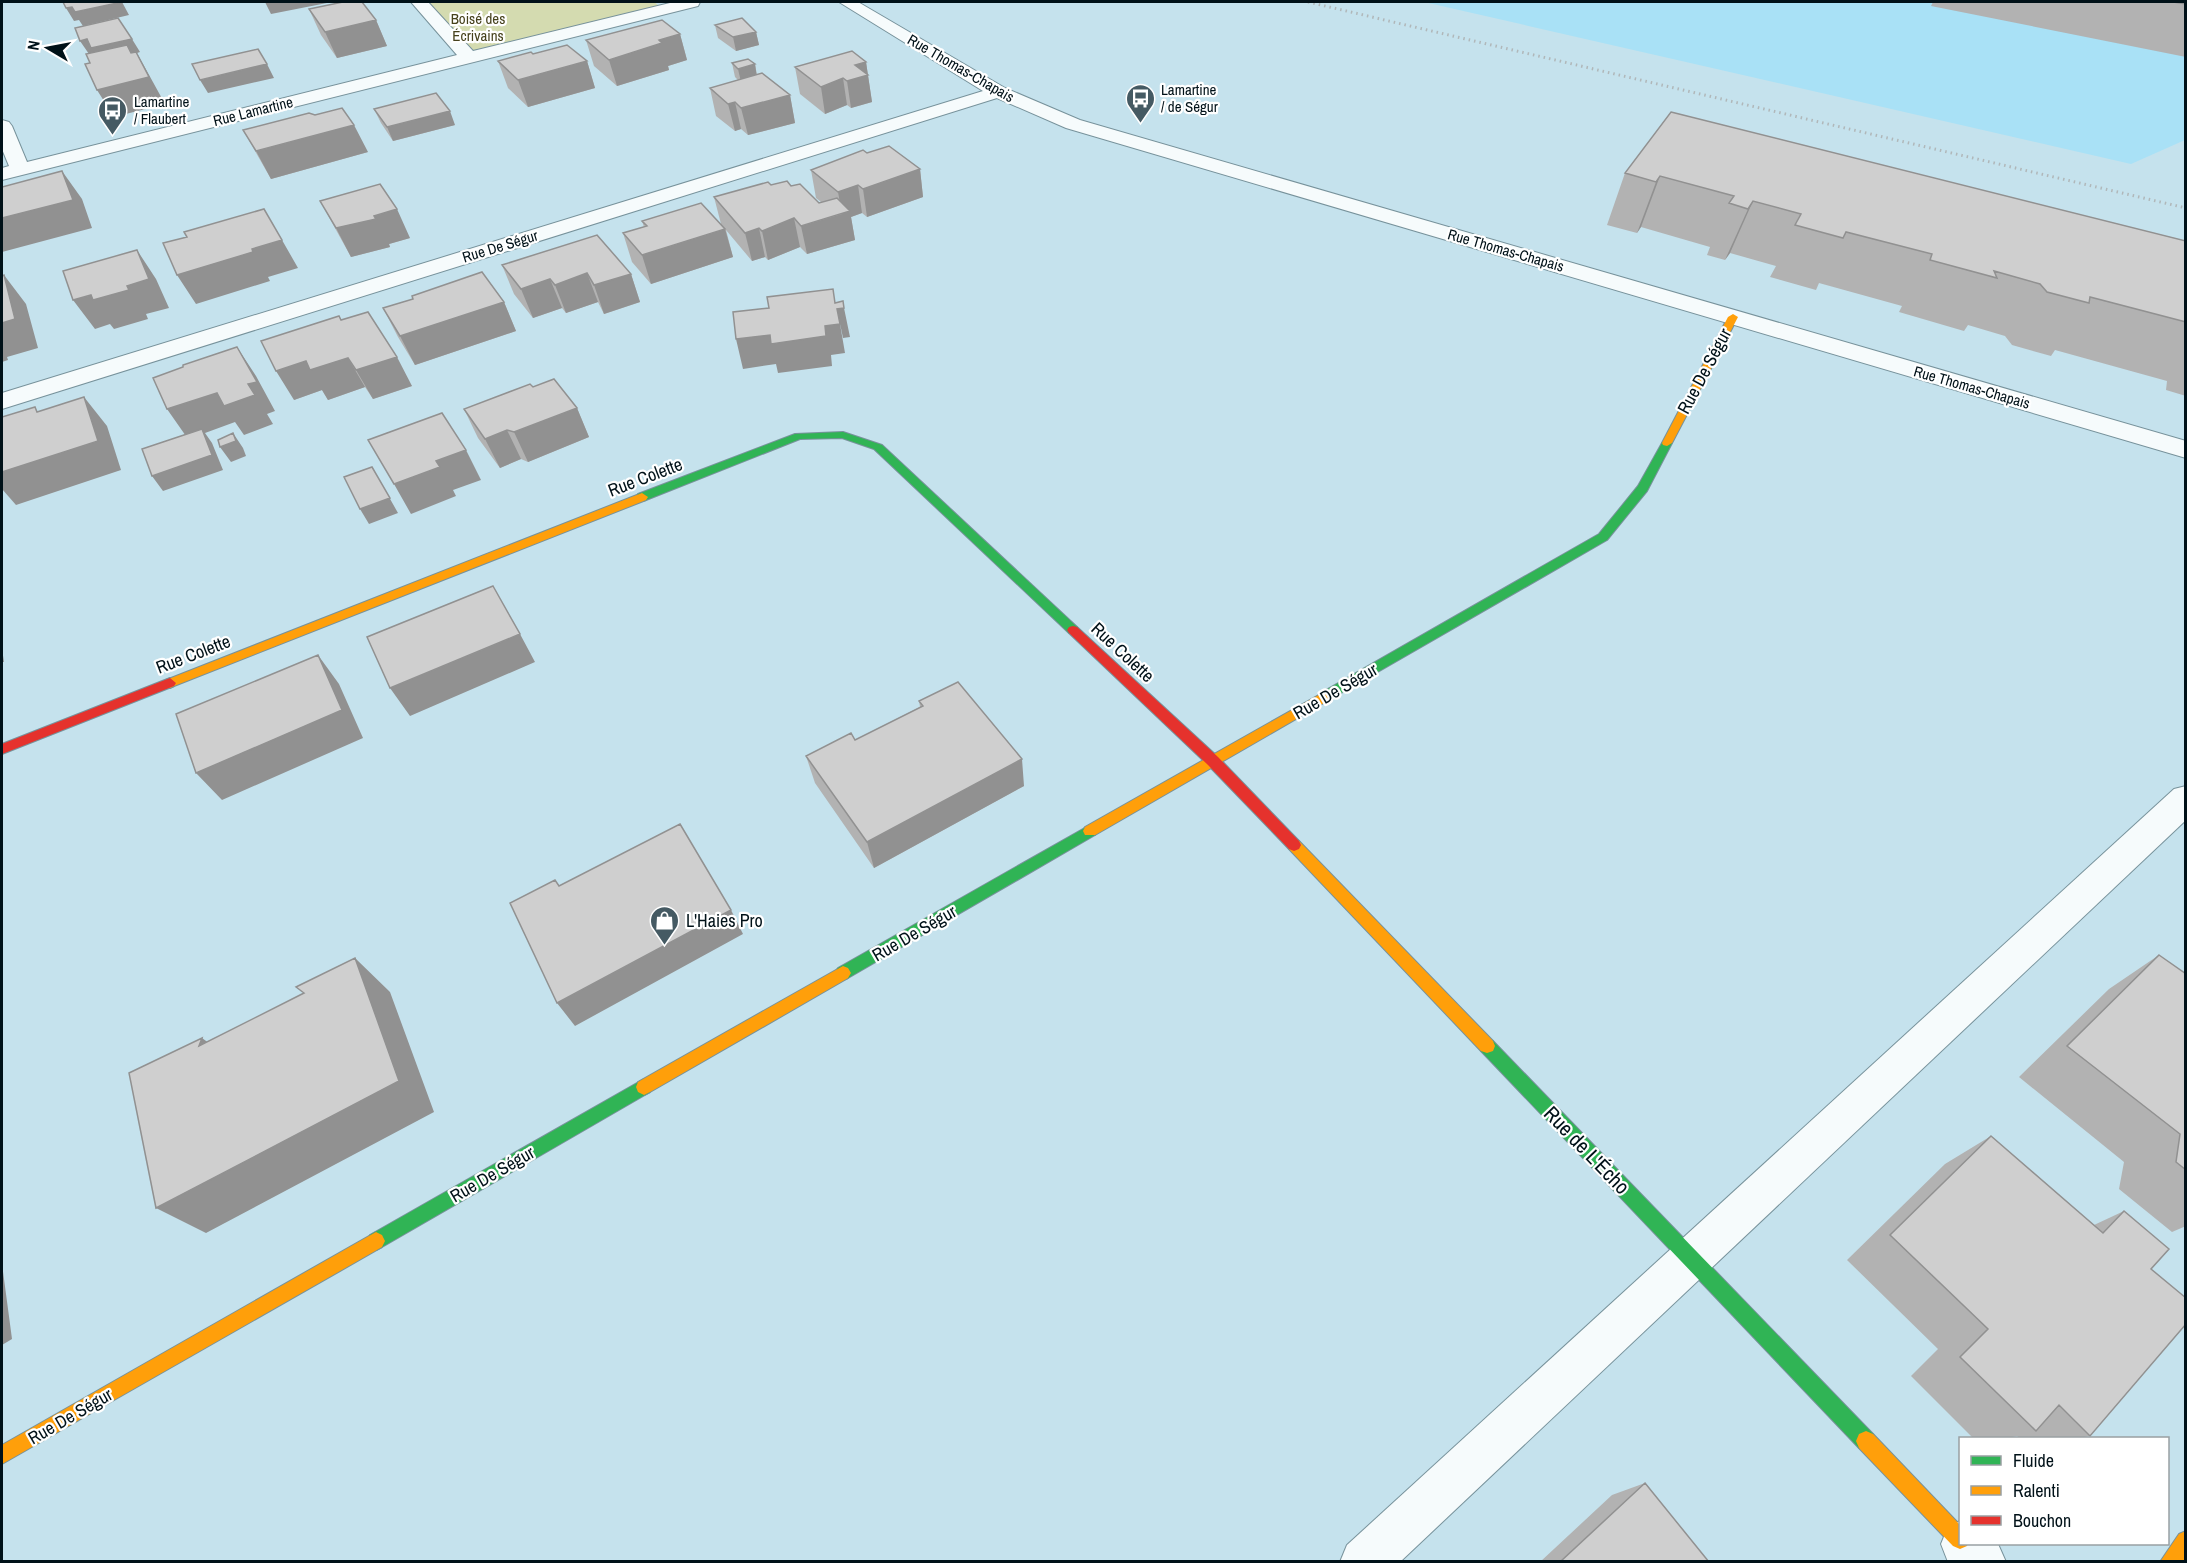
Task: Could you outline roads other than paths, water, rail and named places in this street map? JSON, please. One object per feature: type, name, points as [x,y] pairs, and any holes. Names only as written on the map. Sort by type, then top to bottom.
[{"type":"street","points":[[419,2],[469,57]]},
{"type":"street","points":[[658,5],[692,2]]},
{"type":"street","name":"Rue Thomas-Chapais","points":[[847,2],[998,92],[1073,123],[2186,450]]},
{"type":"street","name":"Rue Lamartine","points":[[11,172],[469,57],[658,5]]},
{"type":"street","name":"Rue De Ségur","points":[[2,401],[998,92]]},
{"type":"street","points":[[2,126],[11,172]]},
{"type":"street","name":"Rue De Ségur","points":[[2,1455],[1603,537],[1643,488],[1733,317]]},
{"type":"street","name":"Rue Colette","points":[[2,749],[799,436],[843,435],[878,447],[1213,761]]},
{"type":"street","name":"Rue de L'Écho","points":[[1213,761],[1959,1538]]},
{"type":"street","points":[[1364,1562],[2186,799]]},
{"type":"street","points":[[2170,1562],[2186,1541]]},
{"type":"street","points":[[1966,1545],[1982,1562]]},
{"type":"railway","points":[[1308,2],[2186,208]]},
{"type":"place","name":"Lamartine / de Ségur","points":[[1140,124]]},
{"type":"place","name":"Lamartine / Flaubert","points":[[113,136]]},
{"type":"place","name":"L'Haies Pro","points":[[665,946]]},
{"type":"park label","name":"Boisé des Écrivains","points":[[478,26]]}]
